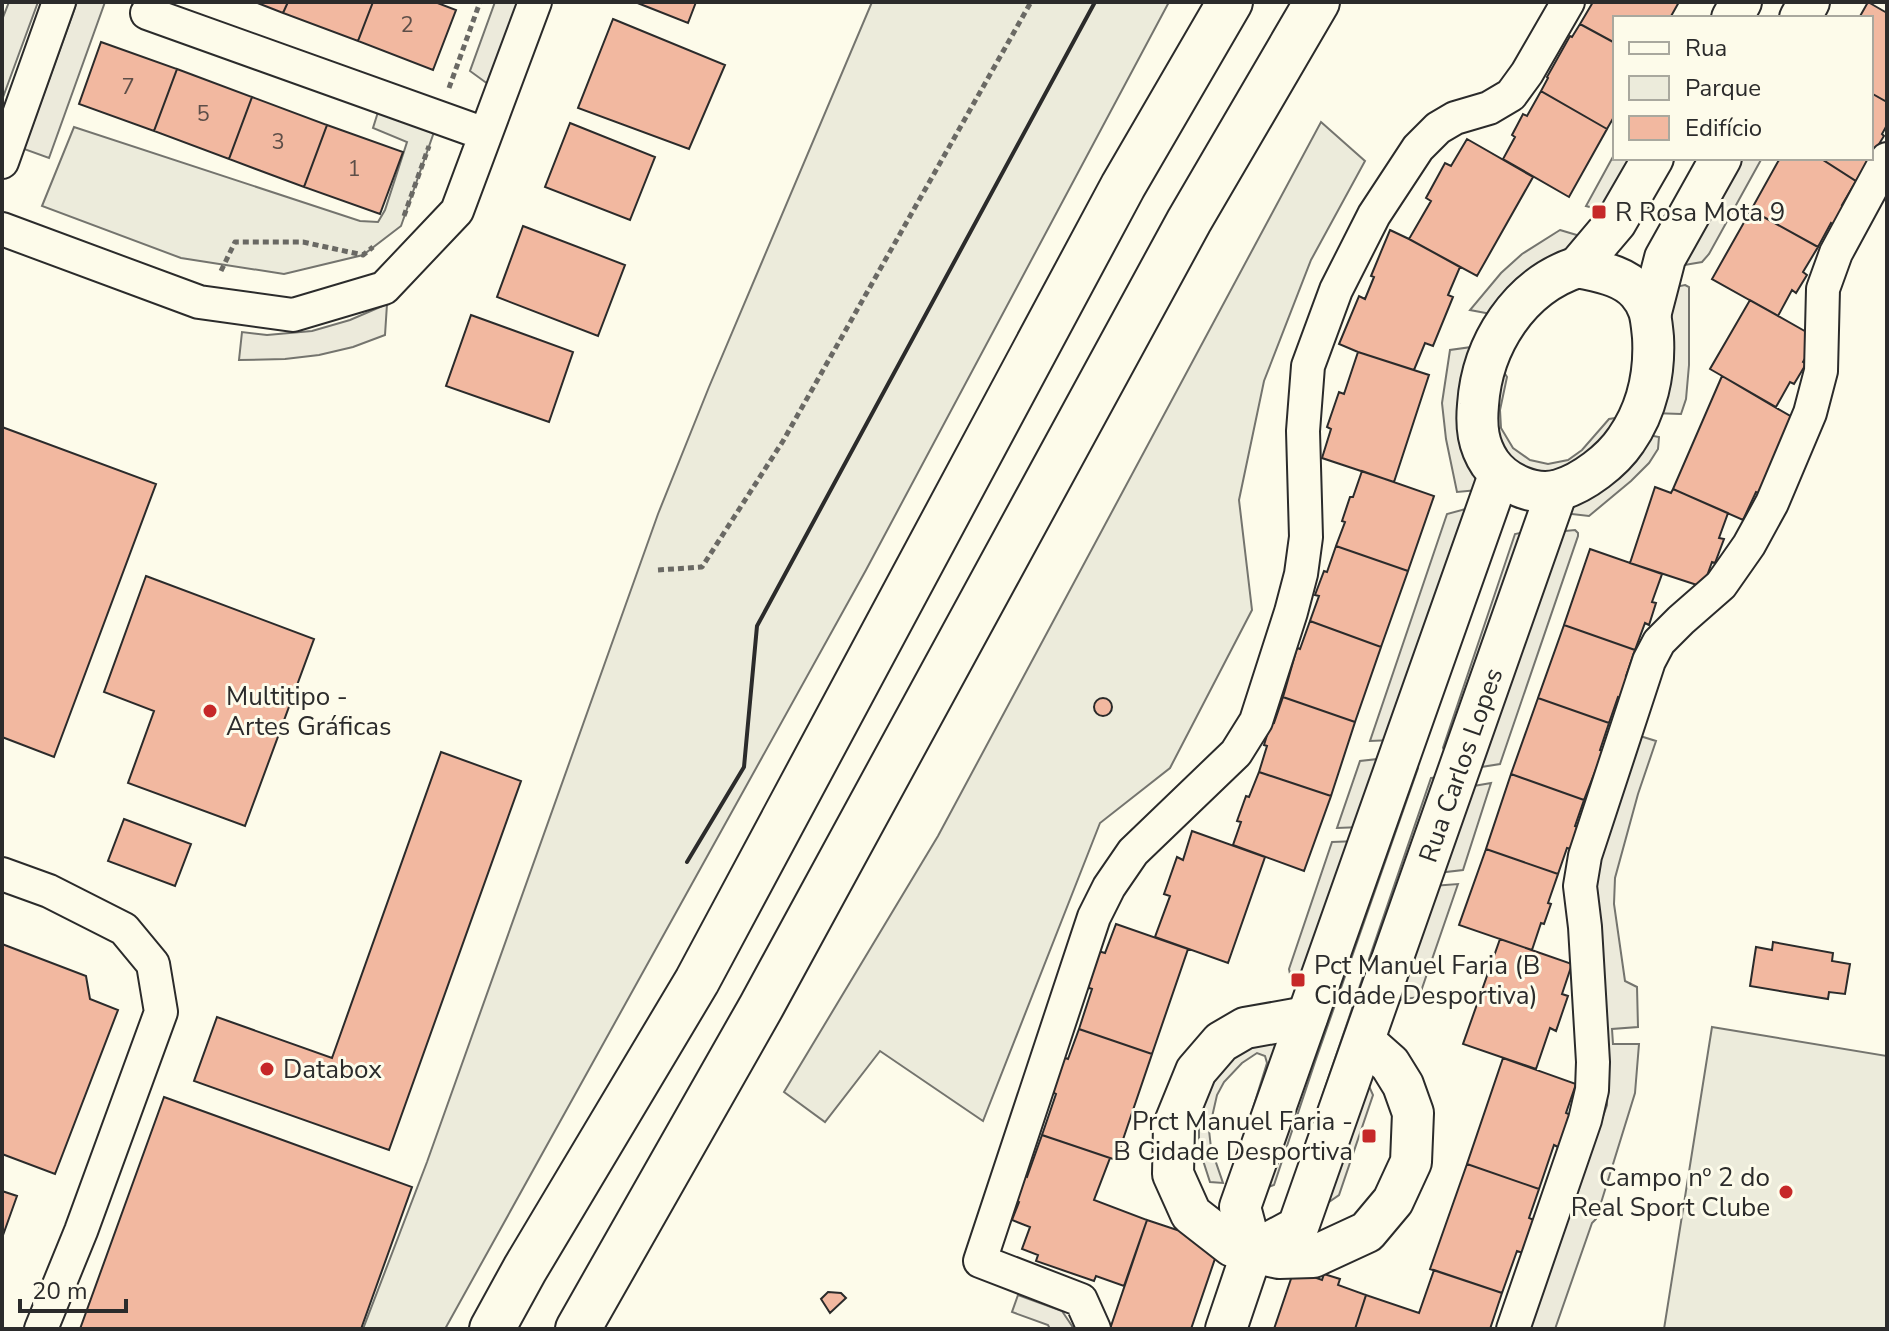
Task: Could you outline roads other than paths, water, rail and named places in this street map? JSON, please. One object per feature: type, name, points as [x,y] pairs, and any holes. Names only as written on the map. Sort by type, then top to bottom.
[{"type":"highway","points":[[492,1329],[697,981],[1123,186],[1230,2]]},
{"type":"highway","points":[[583,1320],[761,1007],[1189,221],[1317,2]]},
{"type":"street","points":[[2,162],[59,2]]},
{"type":"street","points":[[2,229],[199,302],[293,315],[384,288],[457,211],[535,2]]},
{"type":"street","points":[[1094,1329],[1081,1300],[980,1261],[1094,917],[1109,887],[1133,852],[1236,753],[1256,721],[1301,574],[1306,537],[1303,431],[1308,366],[1336,290],[1374,215],[1418,148],[1438,128],[1455,118],[1489,108],[1511,95],[1568,2]]},
{"type":"street","points":[[147,13],[485,134]]},
{"type":"street","points":[[1513,1329],[1585,1120],[1592,1090],[1589,987],[1580,886],[1585,856],[1607,786],[1649,661],[1659,642],[1721,585],[1749,545],[1772,503],[1810,413],[1821,371],[1823,289],[1836,253],[1887,159]]},
{"type":"street","points":[[1578,267],[1616,222],[1652,160]]},
{"type":"street","points":[[1651,312],[1637,291],[1615,275],[1578,267],[1562,272],[1514,310],[1494,340],[1483,369],[1476,426],[1482,452],[1499,475],[1528,490],[1557,491],[1589,475],[1610,459],[1626,440],[1644,407],[1653,372],[1651,312],[1665,258],[1720,160]]},
{"type":"street","points":[[1226,1329],[1252,1252],[1240,1207],[1499,475]]},
{"type":"street","name":"Rua Carlos Lopes","points":[[1252,1252],[1298,1227],[1557,491]]},
{"type":"street","points":[[2,874],[49,891],[124,929],[153,964],[161,1012],[81,1231],[41,1329]]},
{"type":"street","points":[[1307,1017],[1245,1028],[1221,1042],[1196,1071],[1174,1125],[1173,1174],[1191,1214],[1232,1246],[1279,1258],[1313,1257],[1367,1232],[1393,1201],[1411,1162],[1413,1113],[1403,1085],[1390,1064],[1364,1041]]},
{"type":"place","name":"R Rosa Mota 9","points":[[1599,212]]},
{"type":"place","name":"Multitipo - Artes Gráficas","points":[[210,711]]},
{"type":"place","name":"Pct Manuel Faria (B Cidade Desportiva)","points":[[1298,980]]},
{"type":"place","name":"Databox","points":[[267,1069]]},
{"type":"place","name":"Prct Manuel Faria - B Cidade Desportiva","points":[[1369,1136]]},
{"type":"place","name":"Campo nº 2 do Real Sport Clube","points":[[1786,1192]]}]
